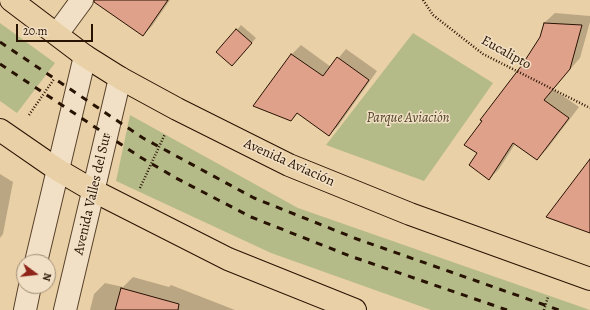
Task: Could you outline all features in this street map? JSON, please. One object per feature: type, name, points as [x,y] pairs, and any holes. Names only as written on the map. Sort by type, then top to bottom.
[{"type":"main road","name":"Avenida Aviación","points":[[11,0],[85,56],[120,78],[177,109],[289,165],[410,214],[590,279]]},
{"type":"main road","points":[[0,130],[58,170],[94,191],[228,259],[354,310]]},
{"type":"street","points":[[56,34],[82,0]]},
{"type":"street","points":[[38,254],[85,56]]},
{"type":"street","name":"Avenida Valles del Sur","points":[[65,310],[120,78]]},
{"type":"street","points":[[25,310],[28,294]]},
{"type":"path","name":"Eucalipto","points":[[423,0],[433,15],[483,54],[590,108]]},
{"type":"path","points":[[28,115],[54,78]]},
{"type":"path","points":[[138,192],[165,134]]},
{"type":"path","points":[[544,310],[548,297]]},
{"type":"green space","points":[[0,23],[55,63],[17,113],[0,101]]},
{"type":"green space","name":"Parque Aviación","points":[[413,33],[493,83],[424,181],[326,145]]},
{"type":"green space","points":[[130,115],[298,208],[590,310],[431,310],[271,253],[116,181]]},
{"type":"building","points":[[94,0],[168,0],[143,36],[94,2]]},
{"type":"building","points":[[544,23],[582,25],[570,69],[544,100],[569,118],[537,160],[513,143],[489,180],[469,165],[477,153],[464,145],[482,121],[480,120],[522,65],[540,37]]},
{"type":"building","points":[[236,29],[252,43],[232,66],[216,52]]},
{"type":"building","points":[[291,54],[323,76],[337,57],[369,80],[329,136],[297,113],[291,121],[253,106]]},
{"type":"building","points":[[590,159],[590,233],[546,217]]},
{"type":"building","points":[[121,288],[179,304],[178,310],[115,310]]},
{"type":"railway","points":[[0,42],[143,138],[254,198],[357,239],[559,310]]},
{"type":"railway","points":[[0,64],[140,157],[176,178],[251,217],[350,256],[507,310]]}]
